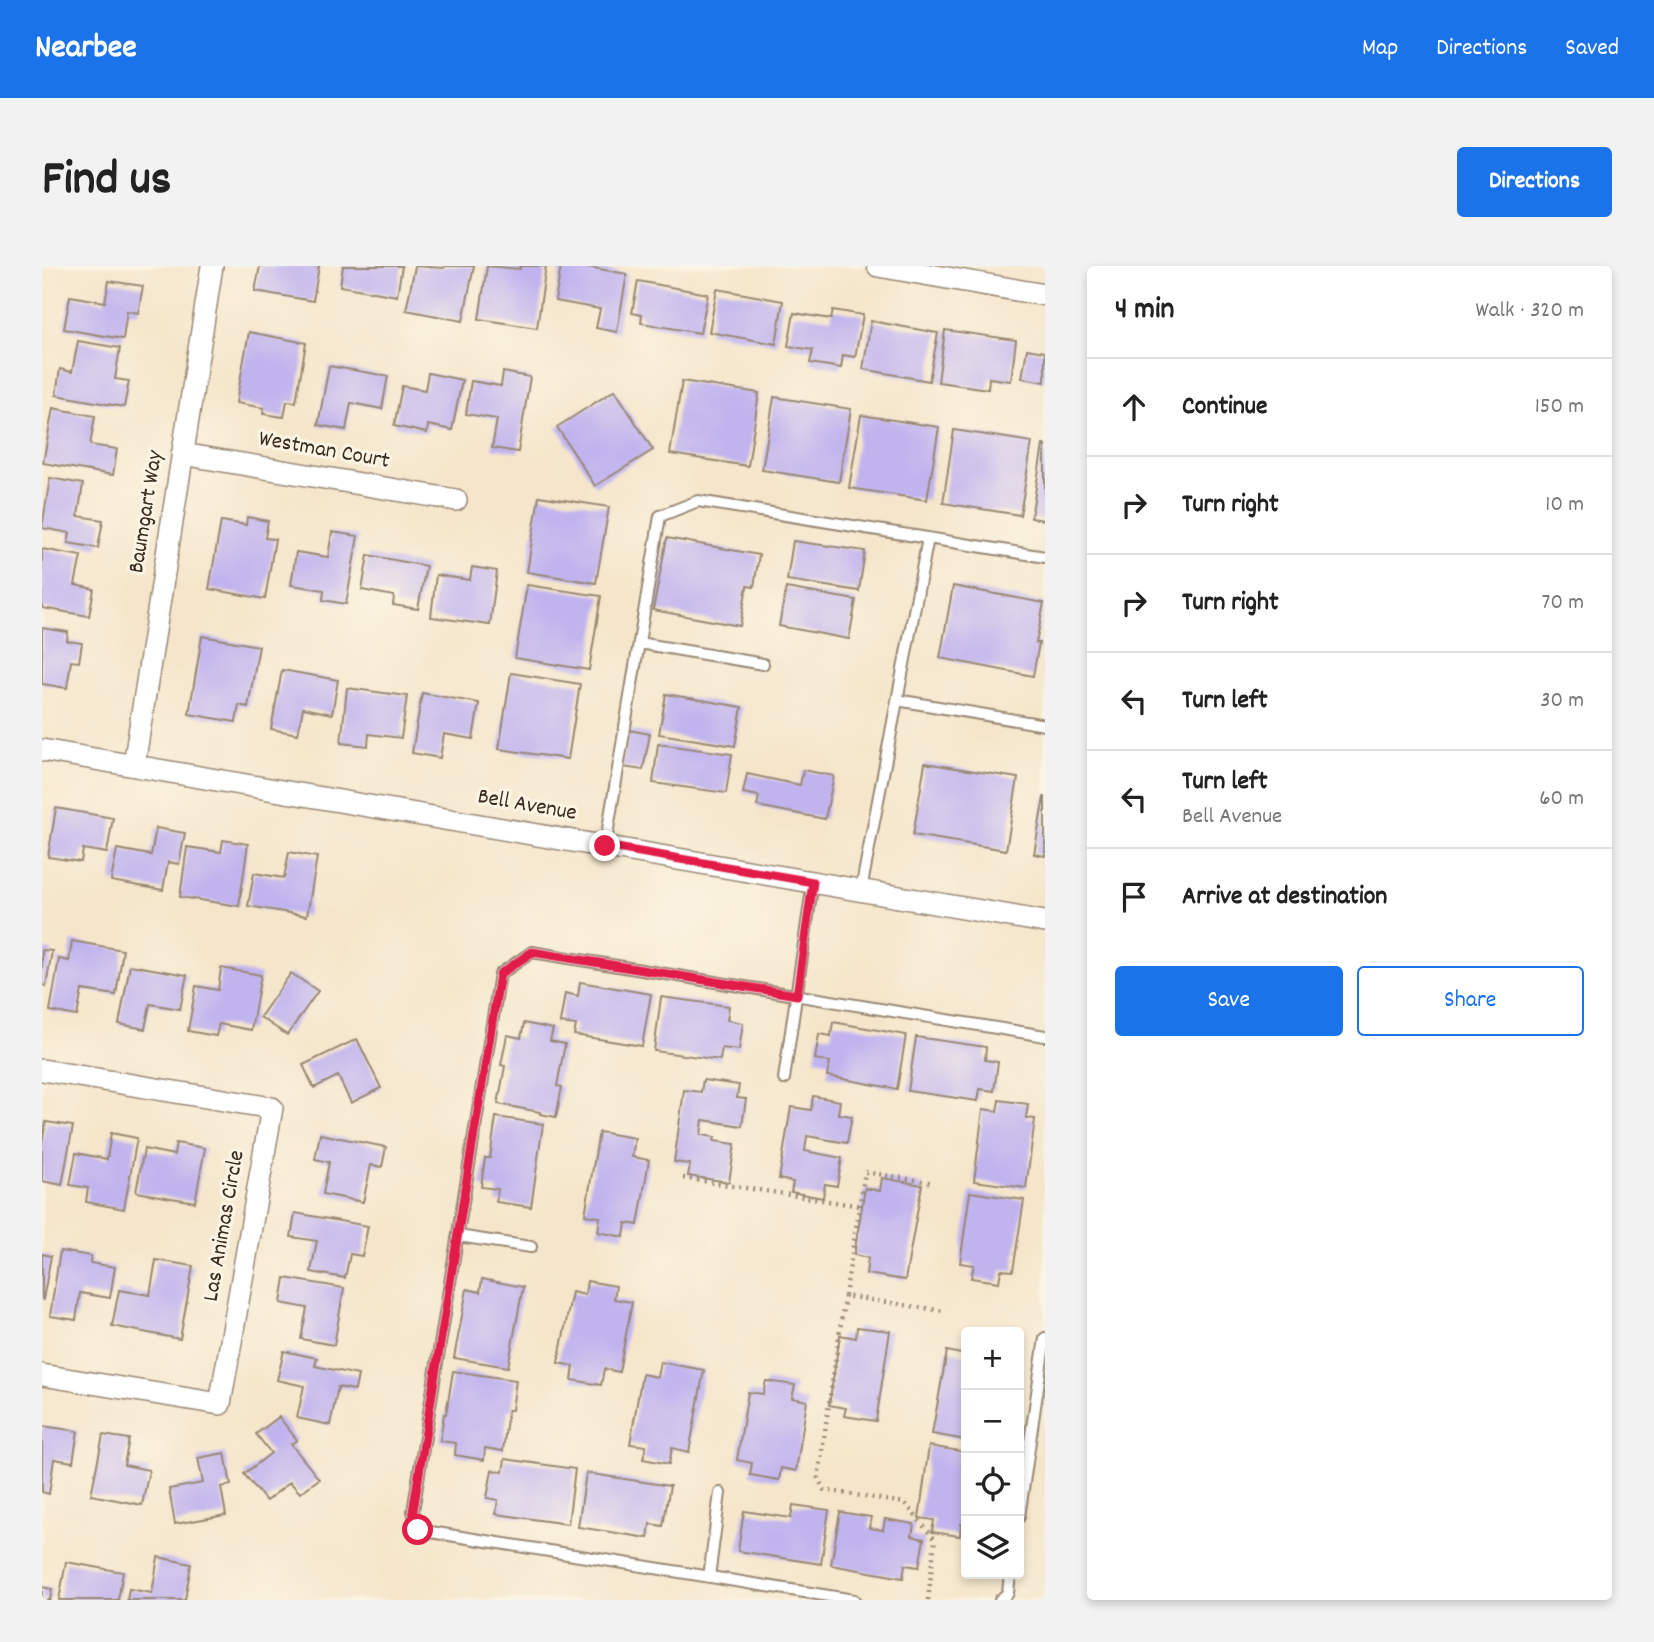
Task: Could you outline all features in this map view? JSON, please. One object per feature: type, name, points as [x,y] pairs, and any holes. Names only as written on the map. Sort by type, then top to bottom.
[{"type":"street","name":"Baumgart Way","points":[[134,765],[212,266]]},
{"type":"street","points":[[878,266],[1045,295]]},
{"type":"street","name":"Westman Court","points":[[182,454],[456,500]]},
{"type":"street","name":"Bell Avenue","points":[[42,750],[1045,922]]},
{"type":"street","name":"Las Animas Circle","points":[[42,1070],[272,1108],[220,1404],[42,1375]]},
{"type":"lane","points":[[605,846],[660,516],[698,501],[1045,557]]},
{"type":"lane","points":[[861,890],[928,538]]},
{"type":"lane","points":[[639,643],[763,664]]},
{"type":"lane","points":[[897,700],[1045,725]]},
{"type":"lane","points":[[784,1079],[813,882]]},
{"type":"lane","points":[[854,1600],[418,1530],[413,1511],[500,974],[532,952],[1045,1036]]},
{"type":"lane","points":[[458,1236],[531,1247]]},
{"type":"lane","points":[[1019,1516],[1045,1338]]},
{"type":"lane","points":[[709,1577],[720,1493]]},
{"type":"lane","points":[[1000,1600],[1007,1593],[1009,1579]]},
{"type":"path","points":[[928,1600],[935,1540],[905,1503],[824,1490],[818,1478],[865,1172],[934,1183]]},
{"type":"path","points":[[683,1178],[860,1206]]},
{"type":"path","points":[[845,1296],[944,1311]]},
{"type":"building","points":[[260,266],[319,266],[313,301],[255,291]]},
{"type":"building","points":[[343,266],[402,266],[397,296],[340,286]]},
{"type":"building","points":[[415,266],[474,266],[463,321],[406,310]]},
{"type":"building","points":[[487,266],[520,269],[520,266],[546,266],[537,328],[479,319]]},
{"type":"building","points":[[561,266],[583,266],[627,274],[617,332],[596,328],[600,309],[555,301]]},
{"type":"building","points":[[109,281],[143,286],[138,313],[127,311],[123,339],[64,329],[70,296],[105,302]]},
{"type":"building","points":[[638,281],[708,294],[700,333],[641,323],[642,315],[632,313]]},
{"type":"building","points":[[717,289],[783,301],[776,344],[709,332]]},
{"type":"building","points":[[833,310],[863,315],[855,357],[843,355],[841,368],[810,363],[813,350],[788,346],[794,313],[831,319]]},
{"type":"building","points":[[871,321],[938,333],[929,381],[863,369]]},
{"type":"building","points":[[945,330],[1016,340],[1011,381],[989,378],[988,389],[938,382]]},
{"type":"building","points":[[249,332],[306,343],[296,402],[287,401],[284,417],[263,414],[264,408],[236,403]]},
{"type":"building","points":[[78,341],[120,348],[115,379],[129,381],[124,407],[56,395],[60,369],[72,372]]},
{"type":"building","points":[[1027,349],[1045,352],[1045,382],[1022,378]]},
{"type":"building","points":[[329,366],[388,376],[382,409],[351,403],[346,430],[318,425]]},
{"type":"building","points":[[503,372],[530,377],[518,452],[492,448],[497,419],[466,414],[471,381],[501,386]]},
{"type":"building","points":[[428,373],[462,380],[452,430],[428,425],[427,433],[394,426],[402,386],[425,390]]},
{"type":"building","points":[[682,381],[759,393],[748,466],[670,454]]},
{"type":"building","points":[[615,390],[653,450],[595,486],[557,427]]},
{"type":"building","points":[[774,397],[851,409],[839,482],[762,470]]},
{"type":"building","points":[[53,408],[95,416],[90,445],[117,449],[113,475],[43,463]]},
{"type":"building","points":[[861,415],[939,427],[927,500],[849,488]]},
{"type":"building","points":[[954,430],[1032,442],[1020,515],[943,503]]},
{"type":"building","points":[[1045,445],[1045,520],[1031,518]]},
{"type":"building","points":[[50,478],[83,484],[78,516],[103,520],[98,548],[68,543],[70,533],[42,528]]},
{"type":"building","points":[[539,496],[609,507],[596,583],[527,572]]},
{"type":"building","points":[[247,517],[268,521],[265,538],[275,539],[265,599],[209,589],[221,521],[246,525]]},
{"type":"building","points":[[332,532],[358,536],[346,604],[323,600],[324,590],[291,585],[296,552],[328,557]]},
{"type":"building","points":[[667,538],[759,555],[754,587],[747,586],[740,626],[653,610]]},
{"type":"building","points":[[793,541],[865,551],[859,591],[787,580]]},
{"type":"building","points":[[42,549],[81,556],[75,585],[94,589],[89,616],[42,608]]},
{"type":"building","points":[[368,555],[426,566],[418,609],[393,605],[394,596],[362,590]]},
{"type":"building","points":[[472,567],[497,571],[490,625],[431,617],[436,575],[470,580]]},
{"type":"building","points":[[527,585],[601,596],[589,670],[515,658]]},
{"type":"building","points":[[953,586],[1044,603],[1033,676],[940,658]]},
{"type":"building","points":[[786,588],[856,600],[849,639],[779,626]]},
{"type":"building","points":[[42,628],[68,632],[67,641],[82,643],[79,662],[71,661],[67,688],[42,684]]},
{"type":"building","points":[[202,636],[259,646],[248,707],[239,705],[236,722],[189,714]]},
{"type":"building","points":[[282,670],[338,680],[332,714],[303,708],[298,734],[271,729]]},
{"type":"building","points":[[511,673],[580,684],[568,759],[499,749]]},
{"type":"building","points":[[347,688],[407,696],[401,738],[369,734],[368,746],[341,743]]},
{"type":"building","points":[[422,693],[479,703],[473,739],[444,734],[440,758],[412,753]]},
{"type":"building","points":[[666,694],[742,707],[735,746],[659,734]]},
{"type":"building","points":[[629,730],[650,734],[643,770],[622,767]]},
{"type":"building","points":[[658,744],[732,754],[726,793],[653,783]]},
{"type":"building","points":[[925,763],[1018,778],[1006,850],[913,835]]},
{"type":"building","points":[[803,770],[834,776],[825,819],[757,806],[759,796],[743,793],[747,774],[800,785]]},
{"type":"building","points":[[1045,797],[1045,856],[1034,854]]},
{"type":"building","points":[[56,808],[113,818],[107,853],[83,849],[81,862],[48,857]]},
{"type":"building","points":[[156,828],[185,833],[179,864],[168,862],[163,890],[111,881],[117,849],[151,855]]},
{"type":"building","points":[[223,840],[248,844],[239,906],[180,897],[187,847],[221,852]]},
{"type":"building","points":[[289,852],[317,857],[307,916],[248,906],[254,873],[284,878]]},
{"type":"building","points":[[72,941],[123,950],[116,995],[82,990],[77,1016],[50,1011],[59,959],[69,961]]},
{"type":"building","points":[[42,950],[52,951],[46,986],[42,985]]},
{"type":"building","points":[[130,965],[187,975],[180,1009],[150,1004],[145,1029],[119,1024]]},
{"type":"building","points":[[221,968],[261,975],[251,1030],[219,1024],[216,1036],[188,1031],[196,986],[218,990]]},
{"type":"building","points":[[291,973],[318,991],[287,1035],[260,1017]]},
{"type":"building","points":[[580,982],[651,994],[642,1046],[574,1035],[576,1025],[560,1023],[565,993],[578,996]]},
{"type":"building","points":[[661,997],[729,1006],[727,1020],[743,1023],[739,1050],[722,1048],[720,1060],[654,1051]]},
{"type":"building","points":[[833,1022],[906,1035],[897,1089],[827,1076],[830,1062],[815,1059],[819,1034],[831,1036]]},
{"type":"building","points":[[524,1023],[553,1029],[550,1041],[565,1044],[557,1086],[562,1087],[556,1117],[498,1104],[507,1035],[521,1038]]},
{"type":"building","points":[[916,1037],[986,1047],[985,1060],[998,1062],[994,1091],[980,1089],[978,1101],[908,1091]]},
{"type":"building","points":[[357,1039],[381,1088],[351,1103],[338,1076],[314,1088],[303,1065]]},
{"type":"building","points":[[703,1080],[739,1085],[737,1098],[746,1099],[742,1126],[703,1120],[701,1135],[715,1137],[714,1141],[735,1144],[729,1182],[688,1176],[690,1164],[674,1162],[684,1090],[701,1092]]},
{"type":"building","points":[[813,1096],[840,1101],[838,1114],[852,1116],[847,1143],[807,1136],[805,1151],[842,1158],[837,1186],[825,1184],[823,1198],[791,1192],[793,1182],[779,1179],[791,1107],[811,1110]]},
{"type":"building","points":[[999,1100],[1028,1104],[1026,1118],[1035,1119],[1026,1188],[974,1181],[983,1109],[997,1111]]},
{"type":"building","points":[[496,1117],[543,1124],[531,1207],[496,1202],[498,1189],[481,1187],[485,1158],[490,1158]]},
{"type":"building","points":[[46,1122],[73,1126],[62,1185],[42,1181],[42,1143]]},
{"type":"building","points":[[599,1132],[635,1138],[632,1157],[649,1160],[638,1225],[626,1223],[624,1237],[598,1232],[600,1217],[585,1215]]},
{"type":"building","points":[[111,1133],[137,1138],[124,1209],[86,1202],[88,1188],[70,1185],[76,1153],[107,1159]]},
{"type":"building","points":[[320,1134],[386,1147],[382,1167],[371,1165],[363,1202],[323,1194],[329,1162],[315,1159]]},
{"type":"building","points":[[176,1143],[205,1148],[195,1202],[136,1192],[144,1149],[174,1155]]},
{"type":"building","points":[[882,1178],[922,1185],[905,1280],[866,1274],[868,1258],[854,1255],[865,1188],[880,1191]]},
{"type":"building","points":[[970,1192],[1024,1200],[1013,1271],[1001,1270],[999,1282],[971,1278],[974,1265],[960,1263]]},
{"type":"building","points":[[295,1213],[368,1226],[362,1256],[350,1254],[345,1278],[311,1272],[317,1241],[291,1237]]},
{"type":"building","points":[[60,1251],[91,1256],[90,1263],[115,1267],[110,1298],[80,1293],[76,1320],[50,1316]]},
{"type":"building","points":[[42,1254],[51,1256],[43,1300],[42,1299]]},
{"type":"building","points":[[156,1260],[193,1266],[180,1339],[112,1326],[119,1290],[150,1295]]},
{"type":"building","points":[[285,1278],[344,1288],[334,1345],[301,1339],[307,1308],[281,1303]]},
{"type":"building","points":[[482,1279],[523,1287],[508,1367],[454,1358],[467,1289],[480,1292]]},
{"type":"building","points":[[587,1281],[616,1286],[614,1299],[632,1302],[619,1372],[604,1369],[601,1385],[572,1380],[574,1366],[558,1363],[572,1292],[585,1295]]},
{"type":"building","points":[[857,1327],[890,1331],[876,1421],[844,1416],[846,1408],[829,1405],[840,1335],[856,1338]]},
{"type":"building","points":[[284,1351],[317,1358],[315,1366],[358,1375],[355,1390],[338,1387],[330,1425],[297,1418],[304,1386],[277,1380]]},
{"type":"building","points":[[947,1351],[961,1354],[961,1439],[932,1434]]},
{"type":"building","points":[[660,1362],[704,1370],[689,1452],[672,1448],[669,1464],[643,1459],[646,1446],[630,1444],[642,1374],[657,1377]]},
{"type":"building","points":[[453,1371],[516,1380],[512,1410],[508,1410],[503,1451],[485,1448],[484,1460],[455,1455],[456,1443],[440,1441]]},
{"type":"building","points":[[766,1381],[795,1385],[792,1398],[807,1401],[796,1471],[781,1468],[779,1480],[750,1475],[752,1463],[737,1460],[748,1392],[763,1394]]},
{"type":"building","points":[[279,1417],[297,1440],[291,1444],[319,1479],[300,1493],[290,1482],[266,1501],[244,1474],[271,1453],[256,1434]]},
{"type":"building","points":[[42,1426],[78,1431],[73,1462],[54,1459],[49,1494],[42,1492]]},
{"type":"building","points":[[103,1435],[129,1439],[124,1465],[149,1470],[142,1505],[91,1495]]},
{"type":"building","points":[[929,1446],[961,1451],[960,1536],[932,1532],[934,1520],[919,1518]]},
{"type":"building","points":[[225,1453],[231,1485],[221,1487],[226,1515],[175,1524],[169,1489],[203,1483],[198,1458]]},
{"type":"building","points":[[505,1459],[575,1469],[568,1524],[496,1514],[498,1500],[487,1498],[492,1470],[503,1472]]},
{"type":"building","points":[[586,1473],[670,1486],[663,1526],[650,1524],[648,1538],[578,1527]]},
{"type":"building","points":[[793,1505],[829,1510],[821,1564],[738,1551],[744,1511],[791,1518]]},
{"type":"building","points":[[840,1512],[871,1517],[869,1528],[883,1530],[885,1519],[914,1524],[912,1536],[924,1539],[919,1567],[905,1565],[903,1578],[831,1565]]},
{"type":"building","points":[[158,1557],[191,1564],[185,1600],[127,1600],[129,1589],[152,1593]]},
{"type":"building","points":[[66,1562],[123,1572],[118,1600],[59,1600]]},
{"type":"building","points":[[42,1587],[52,1589],[50,1600],[42,1600]]},
{"type":"route","points":[[418,1530],[413,1511],[500,974],[532,952],[797,995],[813,882],[605,846]]}]
